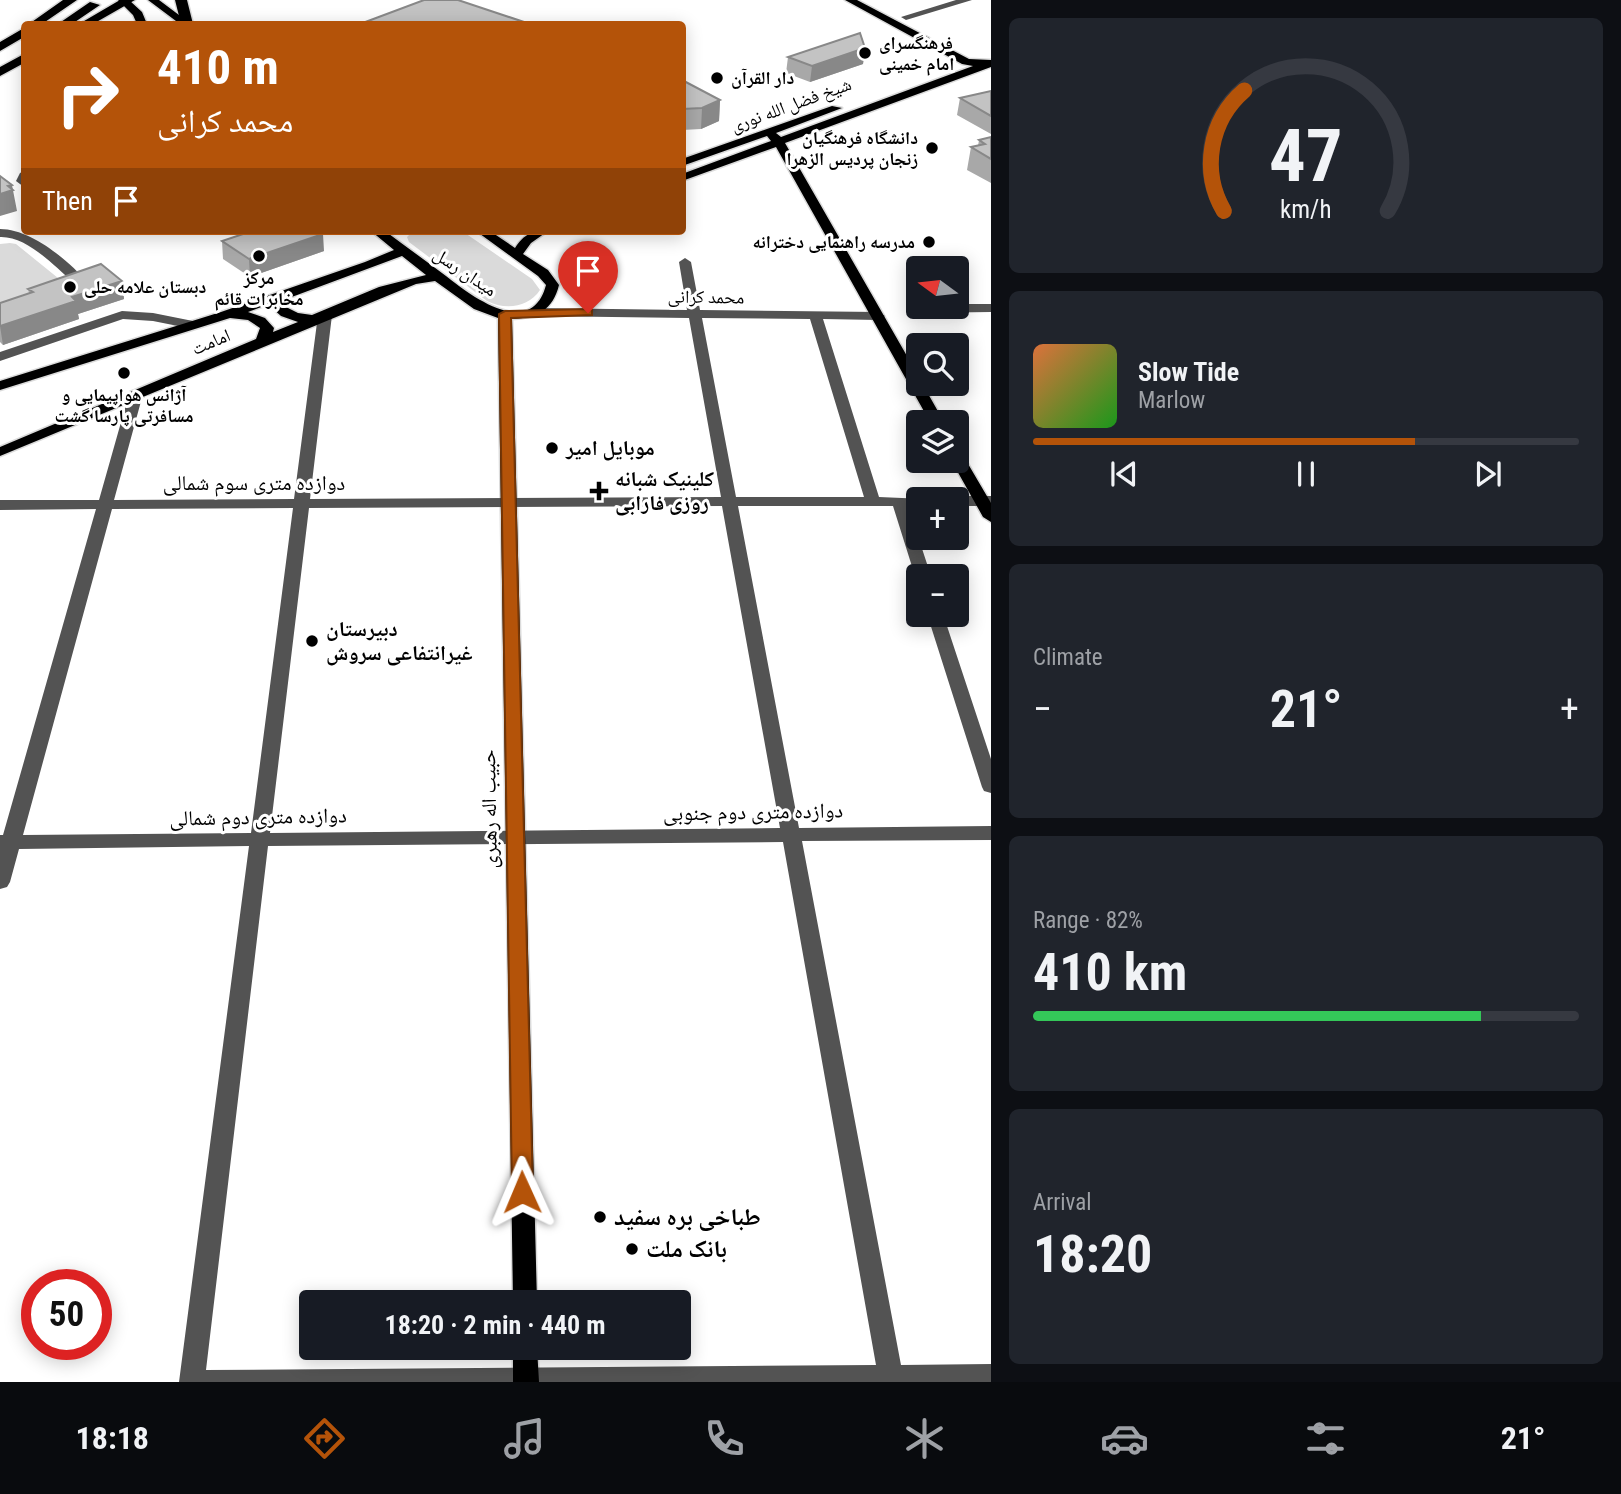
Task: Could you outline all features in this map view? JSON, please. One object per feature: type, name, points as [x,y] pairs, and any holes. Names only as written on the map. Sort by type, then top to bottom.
[{"type":"highway","points":[[69,21],[101,0]]},
{"type":"highway","points":[[90,21],[126,0]]},
{"type":"highway","points":[[181,0],[186,21]]},
{"type":"highway","points":[[39,21],[68,1]]},
{"type":"highway","points":[[0,41],[21,33]]},
{"type":"highway","points":[[0,47],[21,34]]},
{"type":"highway","points":[[0,72],[21,60]]},
{"type":"highway","points":[[0,83],[21,72]]},
{"type":"main road","points":[[126,0],[141,21]]},
{"type":"main road","points":[[153,0],[183,21]]},
{"type":"main road","points":[[850,0],[983,60]]},
{"type":"main road","points":[[874,0],[962,46]]},
{"type":"main road","name":"شیخ فضل الله نوری","points":[[686,162],[983,60]]},
{"type":"main road","name":"شیخ فضل الله نوری","points":[[686,177],[983,60]]},
{"type":"main road","points":[[769,132],[779,142],[930,410]]},
{"type":"main road","name":"میدان رسل","points":[[382,235],[480,307],[505,314],[534,312]]},
{"type":"main road","points":[[398,235],[396,239],[401,249]]},
{"type":"main road","points":[[488,235],[543,273],[553,285],[552,299],[546,306],[534,312]]},
{"type":"main road","points":[[516,254],[526,240],[535,235]]},
{"type":"main road","name":"امامت","points":[[0,386],[226,315],[370,265],[401,249]]},
{"type":"main road","name":"امامت","points":[[0,452],[399,284],[440,277]]},
{"type":"main road","points":[[286,293],[279,300],[279,307],[285,314],[318,317]]},
{"type":"main road","points":[[226,315],[240,314],[263,322],[267,328],[266,336],[260,343]]},
{"type":"main road","name":"حبیب اله رهبری","points":[[505,314],[524,1290]]},
{"type":"main road","points":[[968,473],[986,501],[991,517]]},
{"type":"main road","points":[[525,1360],[526,1381]]},
{"type":"street","points":[[906,17],[967,0]]},
{"type":"street","points":[[0,233],[6,231],[22,237],[81,282],[64,290]]},
{"type":"street","points":[[685,262],[892,1379]]},
{"type":"street","points":[[970,309],[991,309]]},
{"type":"street","name":"محمد کرانی","points":[[534,312],[877,316]]},
{"type":"street","points":[[0,357],[122,315],[153,317],[192,325]]},
{"type":"street","points":[[816,315],[873,501]]},
{"type":"street","points":[[191,1382],[302,503],[318,317]]},
{"type":"street","points":[[0,882],[6,842],[136,394]]},
{"type":"street","points":[[899,501],[919,564]]},
{"type":"street","name":"دوازده متری سوم شمالی","points":[[0,505],[906,501]]},
{"type":"street","points":[[939,627],[991,788]]},
{"type":"street","name":"دوازده متری دوم جنوبی","points":[[516,837],[991,833]]},
{"type":"street","name":"دوازده متری دوم شمالی","points":[[6,842],[516,837]]},
{"type":"street","points":[[201,1382],[892,1379],[991,1376]]},
{"type":"shaded area","points":[[468,235],[532,279],[540,290],[523,304],[494,304],[409,242],[407,237]]},
{"type":"shaded area","points":[[0,244],[16,244],[58,278],[59,282],[0,303]]},
{"type":"building","points":[[424,0],[458,0],[521,21],[368,21]]},
{"type":"building","points":[[860,33],[865,48],[812,66],[788,57]]},
{"type":"building","points":[[686,82],[720,100],[702,108],[686,109]]},
{"type":"building","points":[[991,91],[991,116],[960,98]]},
{"type":"building","points":[[991,137],[991,159],[971,147],[985,144],[979,140]]},
{"type":"building","points":[[0,176],[12,185],[8,186],[13,190],[0,194]]},
{"type":"building","points":[[240,235],[320,235],[249,259],[222,241]]},
{"type":"building","points":[[101,264],[122,281],[72,297],[76,301],[0,326],[0,303],[33,292],[28,289]]},
{"type":"place","name":"فرهنگسرای امام خمینی","points":[[865,53]]},
{"type":"place","name":"دار القرآن","points":[[717,78]]},
{"type":"place","name":"دانشگاه فرهنگیان زنجان پردیس الزهرا","points":[[932,148]]},
{"type":"place","name":"مدرسه راهنمایی دخترانه","points":[[929,242]]},
{"type":"place","name":"مرکز مخابرات قائم","points":[[259,256]]},
{"type":"place","name":"دبستان علامه حلی","points":[[70,287]]},
{"type":"place","name":"آژانس هواپیمایی و مسافرتی پارسا گشت","points":[[124,373]]},
{"type":"place","name":"موبایل امیر","points":[[552,448]]},
{"type":"place","name":"کلینیک شبانه روزی فارابی","points":[[599,491]]},
{"type":"place","name":"دبیرستان غیرانتفاعی سروش","points":[[312,641]]},
{"type":"place","name":"طباخی بره سفید","points":[[600,1217]]},
{"type":"place","name":"بانک ملت","points":[[632,1249]]},
{"type":"route","points":[[522,1192],[505,314],[588,313]]}]
